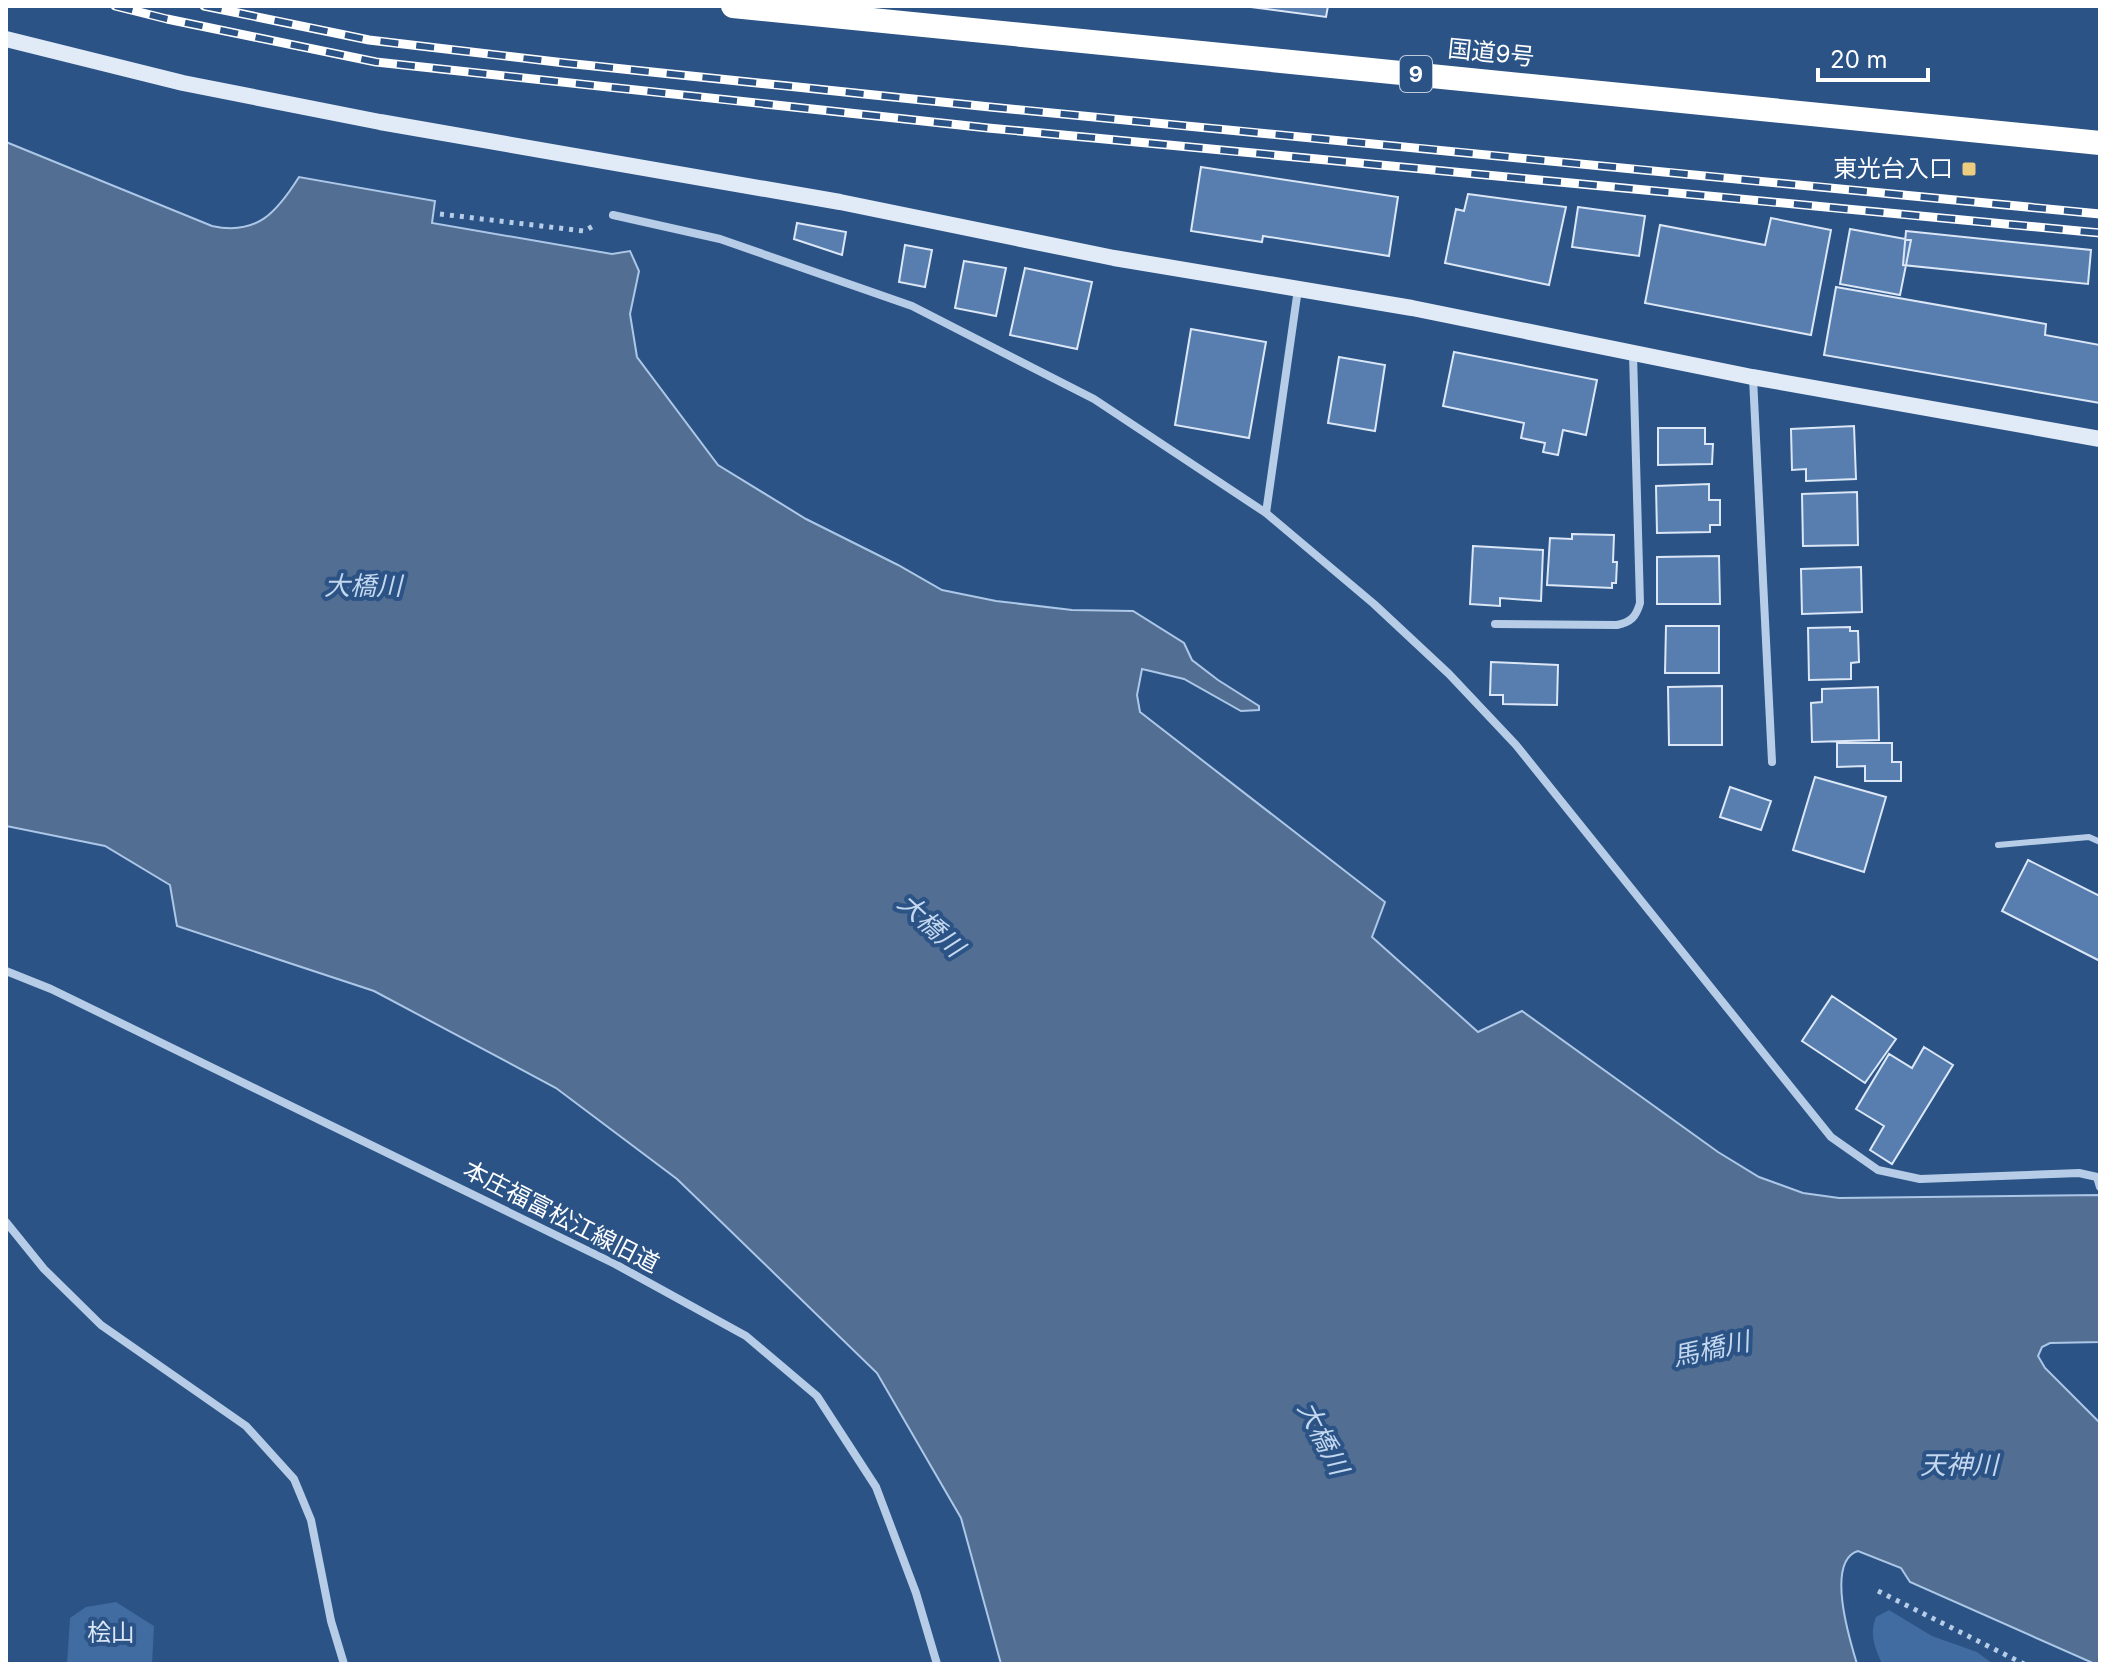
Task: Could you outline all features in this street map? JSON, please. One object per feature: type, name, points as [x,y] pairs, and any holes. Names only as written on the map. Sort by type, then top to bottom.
[{"type":"highway","name":"国道9号","points":[[733,6],[2100,143]]},
{"type":"street","points":[[6,39],[183,83],[380,122],[840,202],[1114,258],[1412,308],[1752,377],[2100,439]]},
{"type":"street","points":[[613,215],[720,239],[912,306],[1094,399],[1266,513],[1374,604],[1449,674],[1516,745],[1831,1137],[1878,1170],[1920,1179],[2079,1173],[2097,1177],[2100,1185]]},
{"type":"street","points":[[1266,513],[1298,289]]},
{"type":"street","points":[[1495,624],[1617,625],[1628,622],[1636,615],[1640,603],[1633,353]]},
{"type":"street","points":[[1752,377],[1772,762]]},
{"type":"street","name":"本庄福富松江線旧道","points":[[6,971],[65,996],[615,1264],[746,1336],[817,1396],[876,1487],[916,1593],[937,1664]]},
{"type":"street","points":[[6,1222],[44,1269],[101,1325],[246,1426],[294,1479],[311,1520],[331,1621],[344,1664]]},
{"type":"lane","points":[[1998,845],[2089,837],[2100,842]]},
{"type":"path","points":[[440,214],[584,231],[613,215]]},
{"type":"path","points":[[1878,1591],[2024,1664]]},
{"type":"green space","name":"桧山","points":[[116,1602],[154,1626],[152,1664],[67,1664],[70,1618],[86,1607]]},
{"type":"green space","points":[[1889,1610],[1932,1636],[1977,1652],[1993,1664],[1882,1664],[1875,1647],[1873,1629],[1876,1617]]},
{"type":"water","name":"大橋川","points":[[6,142],[212,226],[228,228],[254,224],[274,211],[299,177],[435,201],[432,223],[612,254],[630,251],[639,271],[630,314],[637,357],[718,465],[806,519],[942,590],[996,601],[1072,610],[1133,611],[1184,643],[1192,660],[1259,706],[1259,710],[1241,711],[1184,679],[1142,669],[1137,695],[1140,712],[1385,902],[1372,937],[1478,1032],[1522,1011],[1718,1152],[1759,1177],[1803,1193],[1839,1198],[2100,1195],[2100,1342],[2050,1343],[2042,1347],[2038,1356],[2045,1368],[2100,1423],[2100,1664],[1910,1582],[1901,1568],[1858,1551],[1848,1558],[1841,1585],[1842,1603],[1857,1664],[1001,1664],[961,1518],[877,1373],[677,1179],[556,1088],[374,991],[177,926],[170,885],[105,846],[6,826]]},
{"type":"building","points":[[1243,6],[1328,6],[1326,17]]},
{"type":"building","points":[[1201,167],[1398,197],[1389,256],[1263,236],[1262,242],[1191,231]]},
{"type":"building","points":[[1468,194],[1566,207],[1549,285],[1445,263],[1456,209],[1464,211]]},
{"type":"building","points":[[1578,207],[1645,216],[1639,256],[1572,247]]},
{"type":"building","points":[[1771,218],[1831,230],[1811,335],[1645,303],[1660,225],[1765,245]]},
{"type":"building","points":[[797,223],[846,232],[842,255],[794,239]]},
{"type":"building","points":[[1850,229],[1911,240],[1900,295],[1840,284]]},
{"type":"building","points":[[1906,231],[2091,250],[2088,284],[1903,265]]},
{"type":"building","points":[[905,245],[932,250],[925,287],[899,282]]},
{"type":"building","points":[[964,261],[1006,268],[996,316],[955,308]]},
{"type":"building","points":[[1025,268],[1092,282],[1077,349],[1010,335]]},
{"type":"building","points":[[1836,287],[2046,324],[2045,335],[2100,345],[2100,403],[1824,355]]},
{"type":"building","points":[[1191,329],[1266,342],[1249,438],[1175,425]]},
{"type":"building","points":[[1454,352],[1597,380],[1586,435],[1563,430],[1558,455],[1543,452],[1545,443],[1521,438],[1524,423],[1443,406]]},
{"type":"building","points":[[1339,357],[1385,365],[1375,431],[1328,423]]},
{"type":"building","points":[[1854,426],[1856,479],[1806,481],[1806,469],[1792,470],[1791,429]]},
{"type":"building","points":[[1658,428],[1705,428],[1705,444],[1713,444],[1712,464],[1658,465]]},
{"type":"building","points":[[1709,484],[1709,500],[1720,500],[1720,525],[1710,525],[1710,532],[1657,533],[1656,486]]},
{"type":"building","points":[[1857,492],[1858,545],[1803,546],[1802,494]]},
{"type":"building","points":[[1572,534],[1614,535],[1613,562],[1617,562],[1616,583],[1612,583],[1612,588],[1547,585],[1550,538],[1572,539]]},
{"type":"building","points":[[1473,546],[1543,550],[1541,601],[1500,598],[1500,606],[1470,604]]},
{"type":"building","points":[[1719,556],[1720,604],[1657,604],[1657,557]]},
{"type":"building","points":[[1861,567],[1862,612],[1802,614],[1801,569]]},
{"type":"building","points":[[1666,626],[1719,626],[1719,673],[1665,673]]},
{"type":"building","points":[[1850,627],[1850,631],[1858,631],[1859,662],[1851,663],[1851,679],[1809,680],[1808,628]]},
{"type":"building","points":[[1491,662],[1558,665],[1557,705],[1503,704],[1503,695],[1490,695]]},
{"type":"building","points":[[1722,686],[1722,745],[1669,745],[1668,687]]},
{"type":"building","points":[[1878,687],[1879,740],[1812,742],[1811,703],[1822,702],[1822,689]]},
{"type":"building","points":[[1837,743],[1892,743],[1892,762],[1901,762],[1901,781],[1865,781],[1865,766],[1837,767]]},
{"type":"building","points":[[1815,777],[1886,797],[1864,872],[1793,850]]},
{"type":"building","points":[[1730,787],[1771,801],[1761,830],[1720,817]]},
{"type":"building","points":[[2028,860],[2100,896],[2100,961],[2002,911]]},
{"type":"building","points":[[1832,996],[1896,1039],[1865,1083],[1802,1041]]},
{"type":"building","points":[[1924,1047],[1953,1065],[1892,1164],[1870,1150],[1884,1126],[1856,1109],[1889,1054],[1912,1068]]},
{"type":"railway","points":[[115,6],[376,62],[988,128],[2100,233]]},
{"type":"railway","points":[[204,6],[369,40],[565,63],[2100,214]]},
{"type":"place","name":"東光台入口","points":[[1969,169]]},
{"type":"water label","name":"馬橋川","points":[[1711,1349]]},
{"type":"water label","name":"天神川","points":[[1959,1465]]}]
